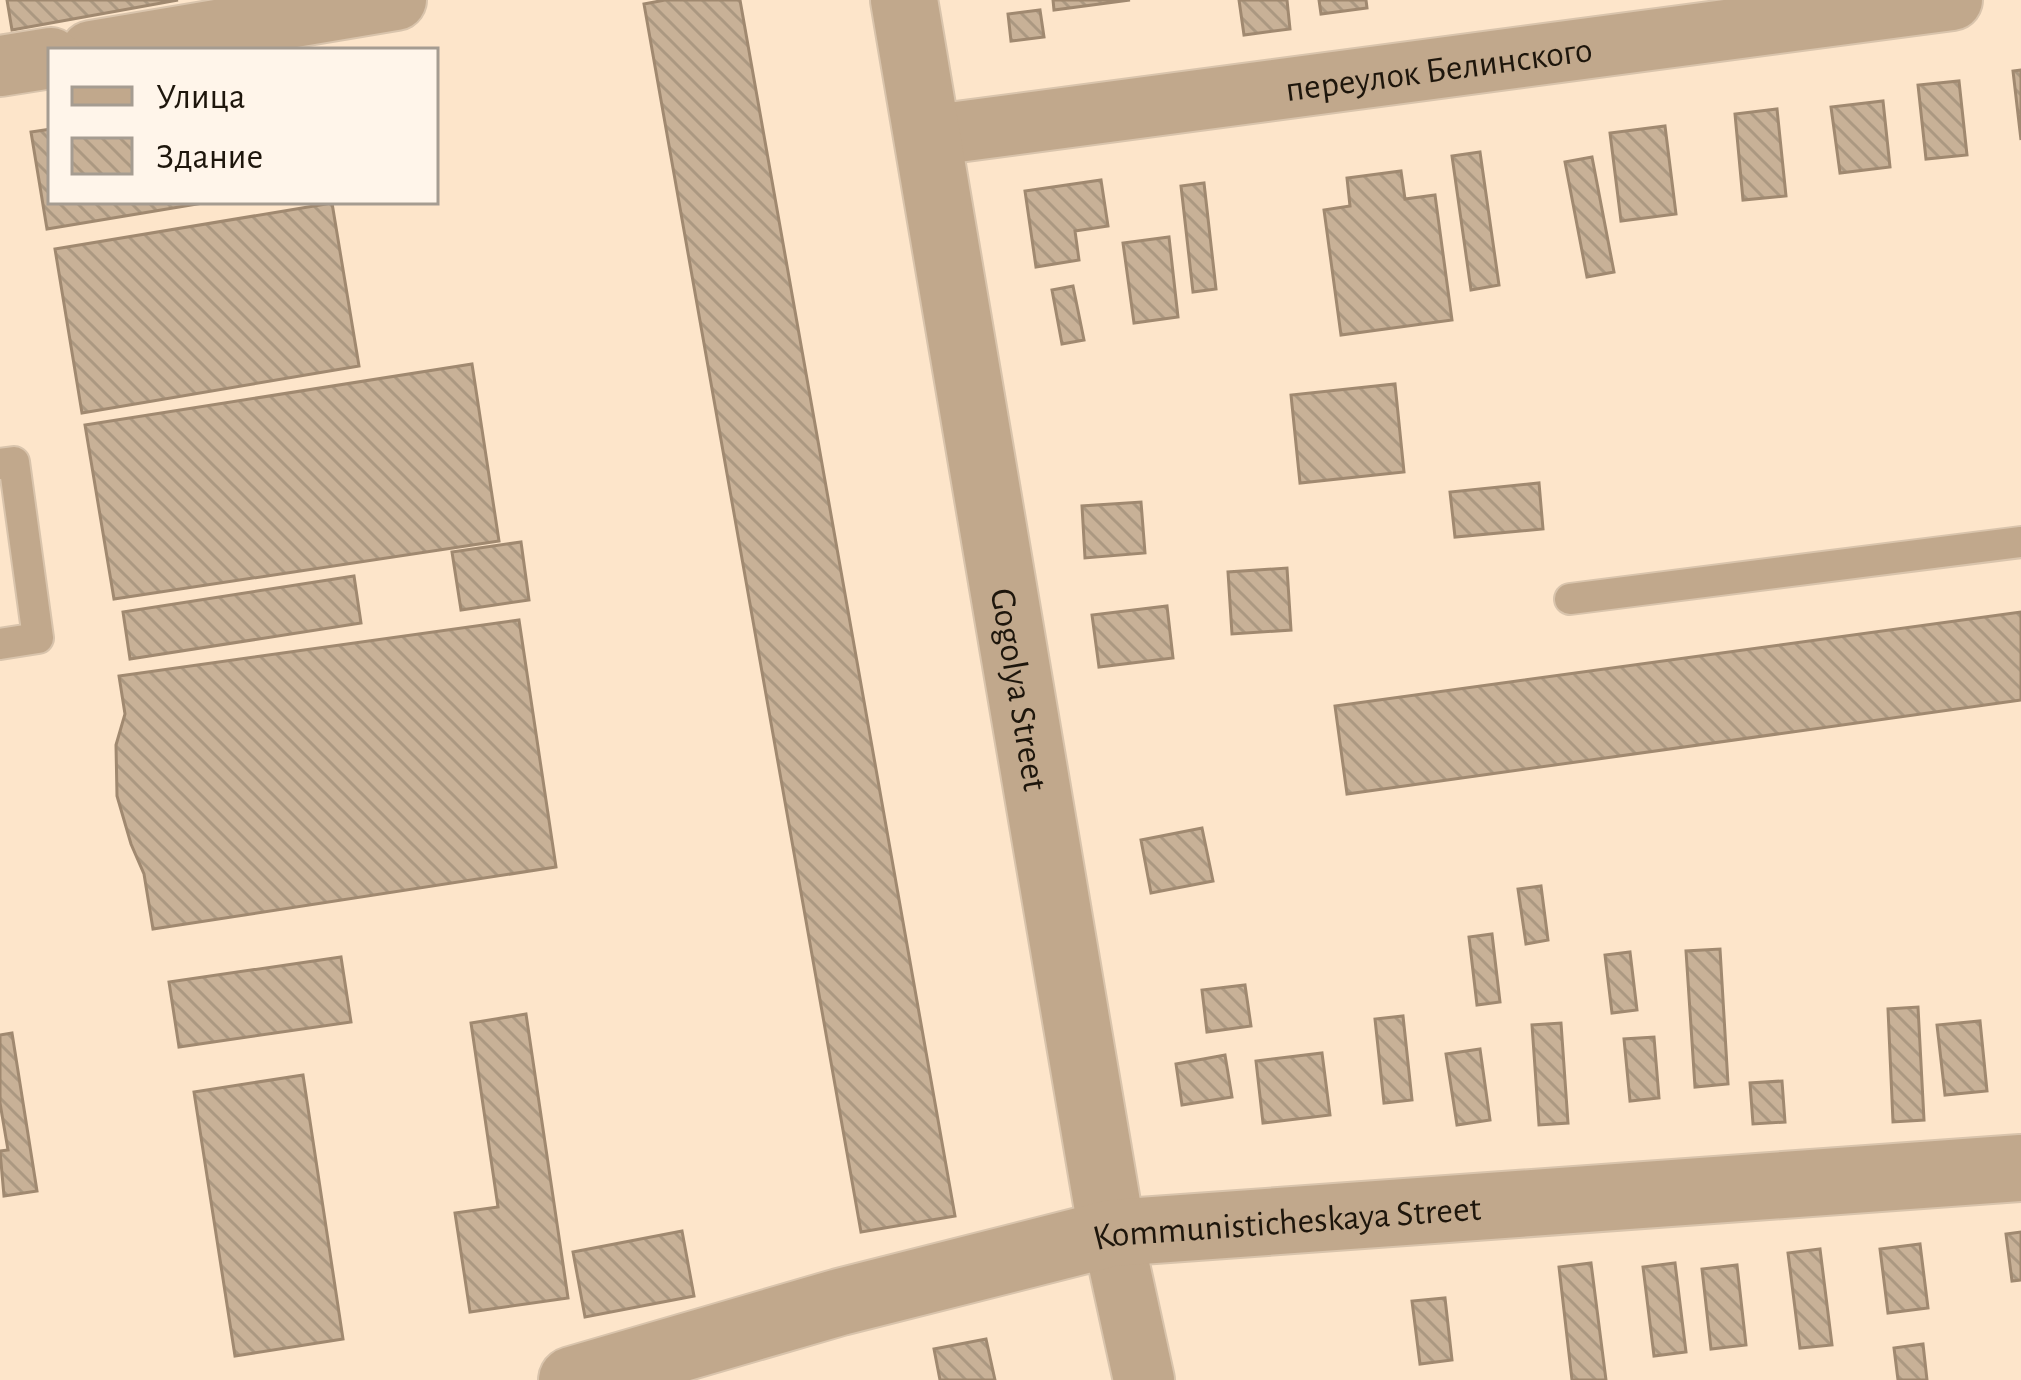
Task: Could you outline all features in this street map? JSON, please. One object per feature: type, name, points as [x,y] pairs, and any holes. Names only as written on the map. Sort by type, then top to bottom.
[{"type":"street","points":[[109,48],[396,0]]},
{"type":"street","name":"Gogolya Street","points":[[904,0],[1112,1233],[1144,1380]]},
{"type":"street","name":"переулок Белинского","points":[[927,136],[1952,0]]},
{"type":"street","points":[[0,66],[48,58]]},
{"type":"street","name":"Kommunisticheskaya Street","points":[[572,1380],[840,1302],[1112,1233],[2021,1168]]},
{"type":"lane","points":[[0,644],[38,638],[14,560],[7,463]]},
{"type":"lane","points":[[1570,599],[2021,542]]},
{"type":"building","points":[[7,0],[178,0],[12,30]]},
{"type":"building","points":[[740,0],[955,1216],[861,1232],[644,4]]},
{"type":"building","points":[[1053,0],[1130,0],[1054,10]]},
{"type":"building","points":[[1239,0],[1287,0],[1290,29],[1244,35]]},
{"type":"building","points":[[1319,0],[1366,0],[1367,8],[1321,14]]},
{"type":"building","points":[[1040,10],[1044,37],[1011,41],[1008,14]]},
{"type":"building","points":[[2021,70],[2021,140],[2013,71]]},
{"type":"building","points":[[1959,81],[1967,155],[1926,159],[1918,85]]},
{"type":"building","points":[[1883,101],[1890,167],[1840,173],[1831,107]]},
{"type":"building","points":[[1777,109],[1786,196],[1743,200],[1735,114]]},
{"type":"building","points":[[1665,126],[1676,214],[1621,221],[1610,133]]},
{"type":"building","points":[[48,129],[48,204],[197,204],[47,229],[31,132]]},
{"type":"building","points":[[1480,152],[1499,285],[1471,290],[1452,156]]},
{"type":"building","points":[[1592,157],[1614,272],[1587,277],[1565,162]]},
{"type":"building","points":[[1401,171],[1405,199],[1435,195],[1452,320],[1341,335],[1324,210],[1350,206],[1347,178]]},
{"type":"building","points":[[1101,180],[1108,226],[1075,231],[1079,260],[1036,267],[1025,191]]},
{"type":"building","points":[[1204,183],[1216,289],[1193,292],[1181,186]]},
{"type":"building","points":[[332,204],[359,366],[82,413],[55,249]]},
{"type":"building","points":[[1169,237],[1178,317],[1134,323],[1123,243]]},
{"type":"building","points":[[1073,286],[1084,340],[1062,344],[1052,290]]},
{"type":"building","points":[[472,364],[499,541],[114,599],[85,425]]},
{"type":"building","points":[[1395,384],[1404,472],[1300,483],[1291,395]]},
{"type":"building","points":[[1539,483],[1543,529],[1455,537],[1450,492]]},
{"type":"building","points":[[1141,502],[1145,553],[1085,558],[1082,506]]},
{"type":"building","points":[[521,542],[529,600],[461,610],[452,552]]},
{"type":"building","points":[[1287,568],[1291,630],[1232,634],[1228,572]]},
{"type":"building","points":[[354,576],[361,623],[130,659],[123,612]]},
{"type":"building","points":[[1167,606],[1173,658],[1099,667],[1092,615]]},
{"type":"building","points":[[2021,612],[2021,700],[1347,794],[1335,706]]},
{"type":"building","points":[[519,620],[556,867],[153,929],[144,874],[117,796],[116,745],[125,714],[119,676]]},
{"type":"building","points":[[1202,828],[1213,881],[1151,893],[1141,840]]},
{"type":"building","points":[[1541,886],[1548,940],[1526,944],[1518,889]]},
{"type":"building","points":[[1492,934],[1500,1002],[1477,1005],[1469,937]]},
{"type":"building","points":[[1720,949],[1728,1084],[1695,1087],[1686,951]]},
{"type":"building","points":[[1630,952],[1637,1010],[1612,1013],[1605,955]]},
{"type":"building","points":[[341,957],[351,1022],[179,1047],[169,982]]},
{"type":"building","points":[[1245,985],[1251,1026],[1207,1032],[1202,990]]},
{"type":"building","points":[[1918,1007],[1924,1120],[1893,1122],[1888,1009]]},
{"type":"building","points":[[526,1014],[568,1298],[470,1312],[455,1213],[498,1207],[471,1023]]},
{"type":"building","points":[[1403,1016],[1412,1100],[1384,1103],[1375,1019]]},
{"type":"building","points":[[1980,1021],[1987,1091],[1945,1095],[1937,1025]]},
{"type":"building","points":[[1561,1023],[1568,1123],[1539,1125],[1532,1025]]},
{"type":"building","points":[[12,1033],[37,1191],[4,1196],[0,1151],[8,1150],[0,1103],[0,1035]]},
{"type":"building","points":[[1654,1037],[1659,1098],[1630,1101],[1624,1039]]},
{"type":"building","points":[[1480,1049],[1490,1120],[1457,1125],[1446,1054]]},
{"type":"building","points":[[1322,1053],[1330,1115],[1263,1123],[1256,1061]]},
{"type":"building","points":[[1225,1055],[1232,1097],[1182,1105],[1176,1064]]},
{"type":"building","points":[[303,1075],[343,1339],[235,1356],[194,1092]]},
{"type":"building","points":[[1782,1081],[1785,1122],[1753,1124],[1750,1083]]},
{"type":"building","points":[[682,1231],[694,1296],[585,1317],[573,1252]]},
{"type":"building","points":[[2021,1232],[2021,1280],[2012,1281],[2006,1234]]},
{"type":"building","points":[[1920,1244],[1928,1308],[1888,1313],[1880,1249]]},
{"type":"building","points":[[1820,1249],[1832,1345],[1800,1348],[1788,1253]]},
{"type":"building","points":[[1591,1263],[1606,1380],[1572,1380],[1559,1267]]},
{"type":"building","points":[[1675,1263],[1686,1352],[1654,1356],[1643,1267]]},
{"type":"building","points":[[1737,1265],[1746,1345],[1711,1349],[1702,1269]]},
{"type":"building","points":[[1445,1298],[1452,1360],[1420,1364],[1412,1301]]},
{"type":"building","points":[[986,1339],[995,1380],[940,1380],[934,1349]]},
{"type":"building","points":[[1923,1344],[1927,1380],[1898,1380],[1894,1348]]}]
